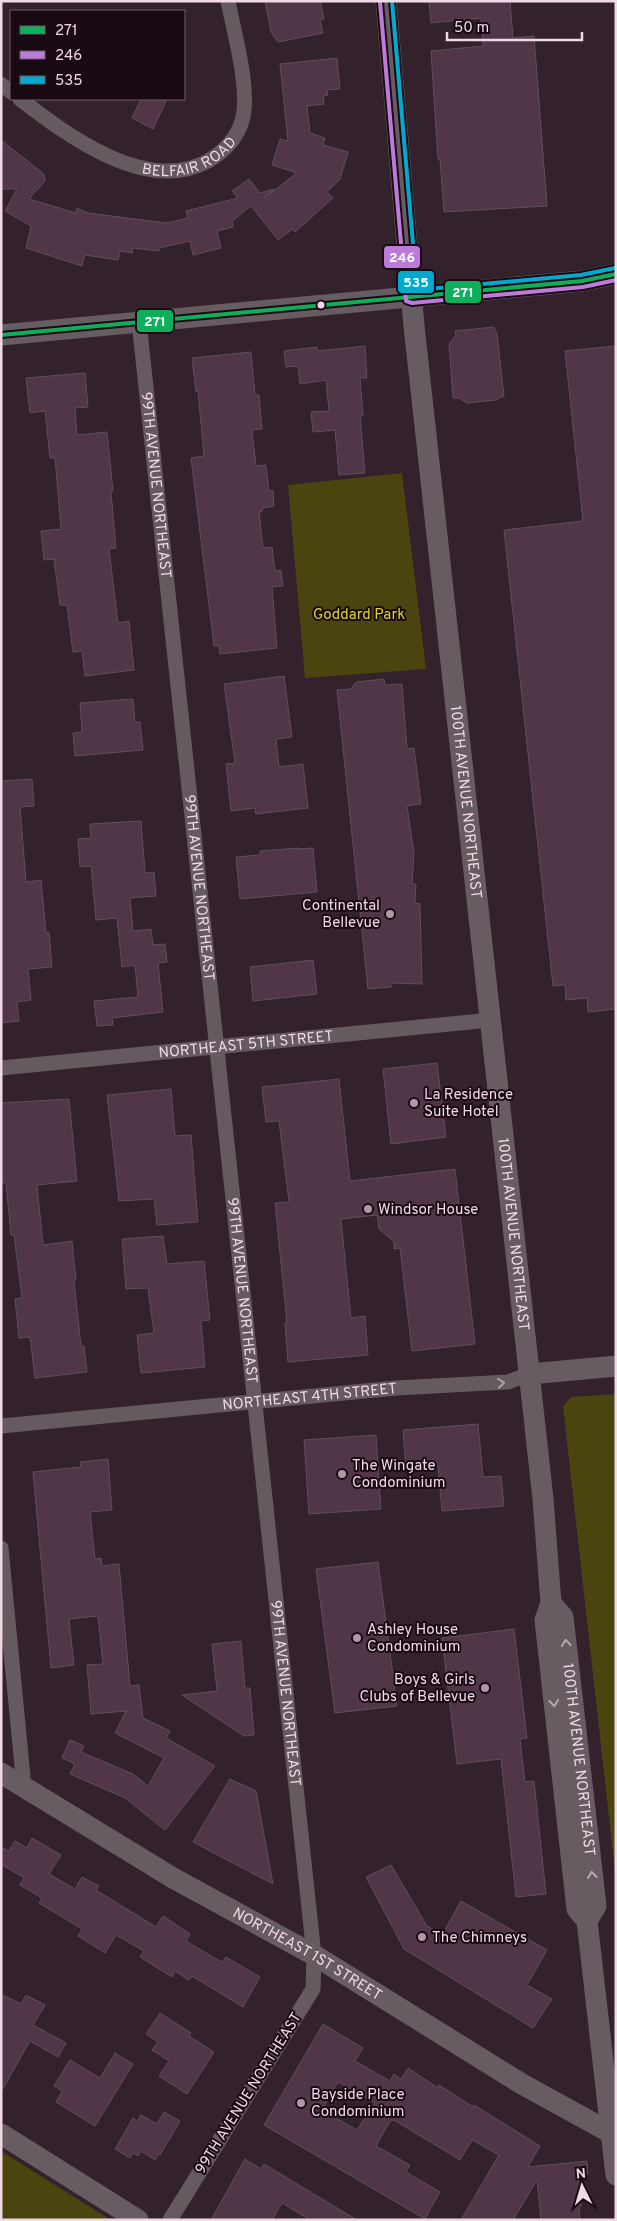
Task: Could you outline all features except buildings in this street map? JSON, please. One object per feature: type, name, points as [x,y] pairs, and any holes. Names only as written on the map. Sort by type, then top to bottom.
[{"type":"main road","name":"100TH AVENUE NORTHEAST","points":[[386,1],[411,297],[543,1499],[551,1603],[545,1620],[577,1909],[587,1920],[613,2133],[616,2174]]},
{"type":"main road","points":[[1,335],[582,281],[616,274]]},
{"type":"main road","points":[[582,281],[616,283]]},
{"type":"main road","name":"NORTHEAST 4TH STREET","points":[[530,1374],[616,1366]]},
{"type":"main road","name":"NORTHEAST 1ST STREET","points":[[1,1773],[173,1878],[314,1955],[522,2084],[613,2133]]},
{"type":"main road","points":[[1,2134],[138,2220]]},
{"type":"street","name":"BELFAIR ROAD","points":[[21,100],[66,134],[120,161],[154,169],[176,170],[200,165],[220,154],[242,123],[244,86],[228,1]]},
{"type":"street","name":"99TH AVENUE NORTHEAST","points":[[139,322],[314,1955],[313,1989],[170,2220]]},
{"type":"street","name":"NORTHEAST 5TH STREET","points":[[1,1068],[491,1020]]},
{"type":"street","name":"NORTHEAST 4TH STREET","points":[[1,1426],[396,1388],[508,1382],[530,1374]]},
{"type":"street","points":[[1,1548],[24,1787]]},
{"type":"green space","name":"Goddard Park","points":[[402,473],[426,669],[305,678],[288,485]]},
{"type":"green space","points":[[616,1394],[616,1880],[563,1406],[571,1397]]},
{"type":"green space","points":[[1,2151],[111,2220],[1,2220]]},
{"type":"transit line","name":"535","points":[[392,1],[417,290],[581,275],[615,268]]},
{"type":"transit line","name":"246","points":[[380,2],[406,301],[412,303],[583,287],[616,280]]},
{"type":"transit line","name":"271","points":[[1,335],[582,281],[616,274]]},
{"type":"place","name":"Continental Bellevue","points":[[390,914]]},
{"type":"place","name":"La Residence Suite Hotel","points":[[414,1103]]},
{"type":"place","name":"Windsor House","points":[[368,1209]]},
{"type":"place","name":"The Wingate Condominium","points":[[342,1474]]},
{"type":"place","name":"Ashley House Condominium","points":[[357,1638]]},
{"type":"place","name":"Boys & Girls Clubs of Bellevue","points":[[485,1688]]},
{"type":"place","name":"The Chimneys","points":[[422,1937]]},
{"type":"place","name":"Bayside Place Condominium","points":[[301,2103]]}]
